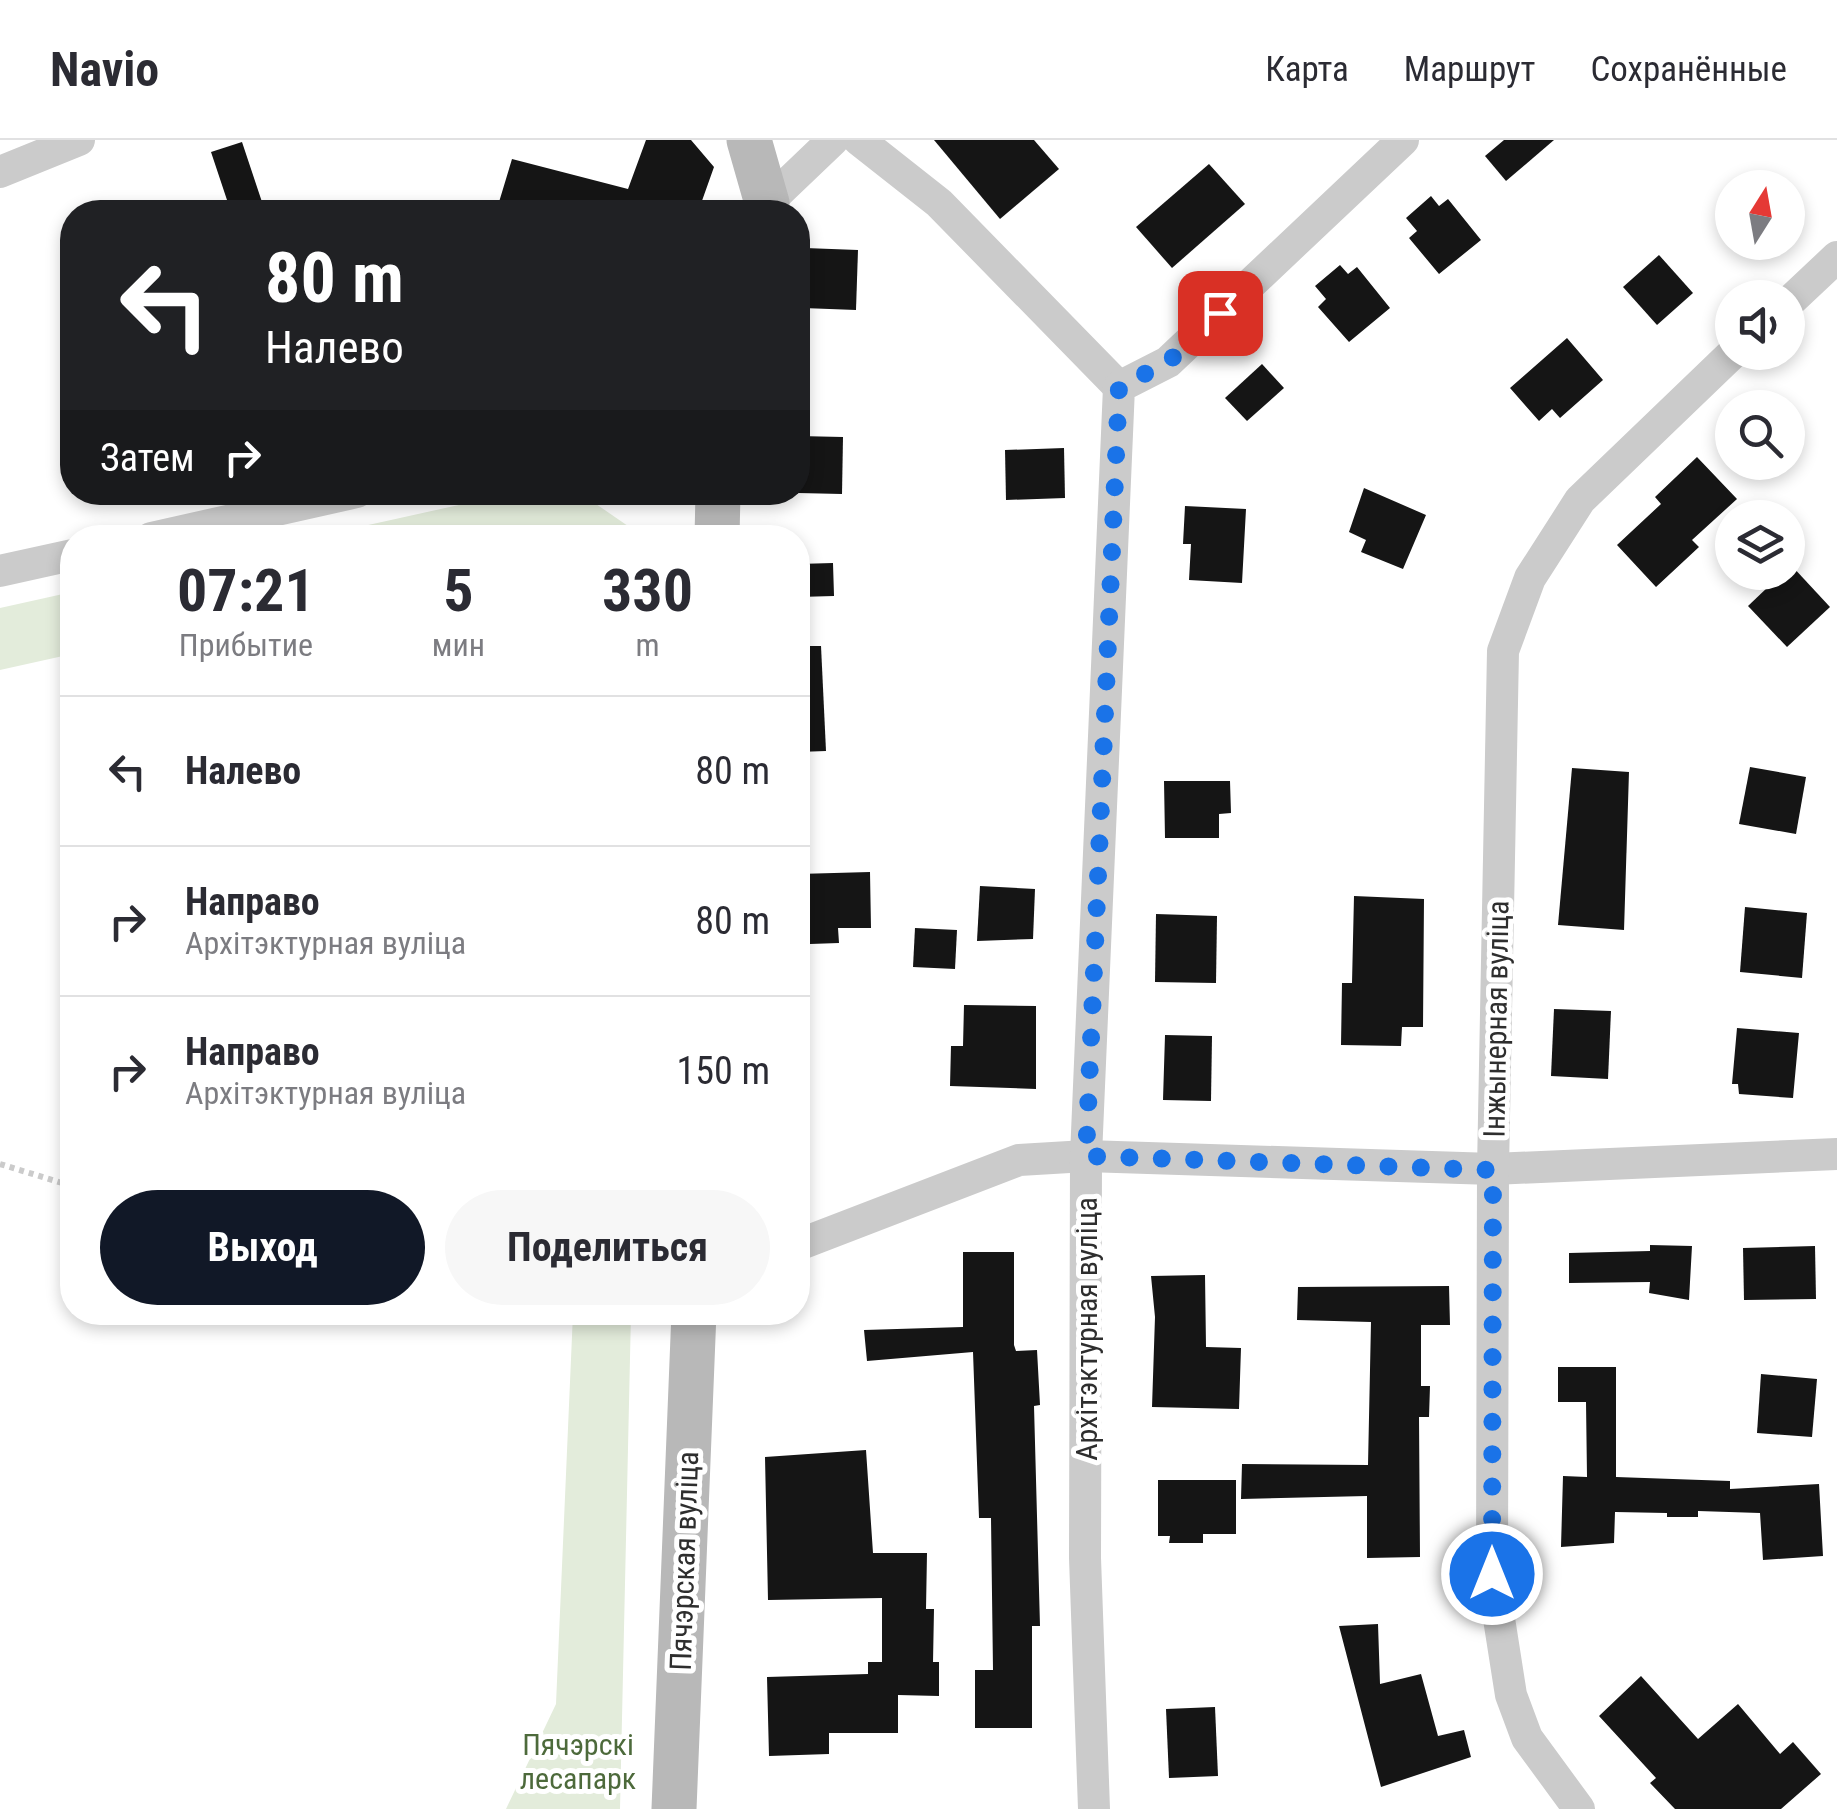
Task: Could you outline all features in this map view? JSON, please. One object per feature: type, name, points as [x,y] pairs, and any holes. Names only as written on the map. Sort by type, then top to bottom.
[{"type":"street","points":[[0,172],[79,140]]},
{"type":"street","points":[[749,140],[763,200]]},
{"type":"street","points":[[773,200],[833,140]]},
{"type":"street","points":[[859,140],[938,202],[1119,387],[1168,362],[1403,140]]},
{"type":"street","points":[[1805,287],[1837,257]]},
{"type":"street","name":"Інжынерная вуліца","points":[[1579,1809],[1527,1738],[1500,1650],[1492,1574],[1493,1170],[1503,651],[1530,578],[1580,500],[1715,370]]},
{"type":"street","name":"Архітэктурная вуліца","points":[[1094,1809],[1085,1558],[1086,1156],[1119,387]]},
{"type":"street","points":[[210,525],[300,505]]},
{"type":"street","points":[[0,570],[60,558]]},
{"type":"street","points":[[810,1240],[1019,1160],[1086,1156],[1493,1170],[1837,1154]]},
{"type":"street","name":"Пячэрская вуліца","points":[[674,1809],[693,1325]]},
{"type":"path","points":[[0,1164],[60,1182]]},
{"type":"green space","points":[[459,505],[597,505],[627,525],[368,525]]},
{"type":"green space","points":[[60,595],[60,657],[0,670],[0,608]]},
{"type":"green space","name":"Пячэрскі лесапарк","points":[[572,1325],[631,1325],[620,1809],[506,1809],[556,1704]]},
{"type":"building","points":[[646,140],[691,140],[714,167],[702,200],[500,200],[512,159],[628,189]]},
{"type":"building","points":[[934,140],[1034,140],[1059,169],[1000,219]]},
{"type":"building","points":[[1504,140],[1554,140],[1506,181],[1485,156]]},
{"type":"building","points":[[242,142],[261,200],[227,200],[211,152]]},
{"type":"building","points":[[1209,164],[1245,204],[1172,268],[1136,227]]},
{"type":"building","points":[[1431,196],[1439,206],[1448,199],[1481,240],[1439,274],[1409,238],[1417,231],[1406,218]]},
{"type":"building","points":[[810,248],[858,250],[856,310],[810,308]]},
{"type":"building","points":[[1659,255],[1693,293],[1657,325],[1623,287]]},
{"type":"building","points":[[1340,265],[1348,274],[1357,267],[1390,308],[1349,342],[1318,307],[1326,299],[1315,286]]},
{"type":"building","points":[[1567,338],[1603,380],[1560,418],[1552,409],[1539,421],[1510,388]]},
{"type":"building","points":[[1262,364],[1284,388],[1247,421],[1225,398]]},
{"type":"building","points":[[810,436],[843,437],[842,494],[810,493]]},
{"type":"building","points":[[1064,448],[1065,498],[1006,500],[1005,450]]},
{"type":"building","points":[[1697,457],[1737,499],[1715,500],[1715,519],[1692,540],[1699,547],[1656,587],[1617,545],[1661,504],[1655,497]]},
{"type":"building","points":[[1364,488],[1426,515],[1403,569],[1361,552],[1366,540],[1349,532]]},
{"type":"building","points":[[1185,506],[1246,509],[1242,583],[1189,580],[1191,544],[1183,544]]},
{"type":"building","points":[[833,563],[834,596],[810,597],[810,564]]},
{"type":"building","points":[[1805,580],[1830,607],[1787,647],[1748,606],[1765,590],[1805,590]]},
{"type":"building","points":[[810,646],[821,646],[826,751],[810,752]]},
{"type":"building","points":[[1750,767],[1806,777],[1796,834],[1739,824]]},
{"type":"building","points":[[1572,768],[1629,772],[1624,930],[1558,925]]},
{"type":"building","points":[[1164,781],[1230,781],[1231,813],[1219,814],[1219,838],[1165,838]]},
{"type":"building","points":[[870,872],[871,928],[838,928],[839,943],[810,944],[810,874]]},
{"type":"building","points":[[980,886],[1035,889],[1033,939],[977,941]]},
{"type":"building","points":[[1354,896],[1424,899],[1423,1027],[1402,1027],[1401,1046],[1341,1045],[1342,983],[1352,983]]},
{"type":"building","points":[[1745,907],[1807,913],[1802,978],[1740,972]]},
{"type":"building","points":[[1156,914],[1217,916],[1216,983],[1155,982]]},
{"type":"building","points":[[915,928],[957,930],[955,969],[913,967]]},
{"type":"building","points":[[964,1005],[1036,1006],[1036,1089],[950,1086],[951,1046],[963,1046]]},
{"type":"building","points":[[1554,1009],[1611,1011],[1608,1079],[1551,1076]]},
{"type":"building","points":[[1737,1028],[1799,1033],[1793,1098],[1739,1094],[1738,1084],[1732,1084]]},
{"type":"building","points":[[1165,1035],[1212,1036],[1211,1101],[1163,1100]]},
{"type":"building","points":[[1650,1245],[1692,1246],[1689,1300],[1649,1293],[1650,1282],[1569,1283],[1569,1253],[1650,1251]]},
{"type":"building","points":[[1815,1246],[1816,1299],[1744,1300],[1743,1248]]},
{"type":"building","points":[[963,1252],[1014,1252],[1014,1345],[1016,1351],[1037,1350],[1040,1405],[1034,1406],[1040,1626],[1032,1626],[1032,1728],[975,1728],[975,1670],[993,1670],[991,1518],[979,1518],[973,1352],[867,1361],[864,1330],[963,1327]]},
{"type":"building","points":[[1205,1275],[1206,1347],[1241,1348],[1239,1409],[1152,1407],[1155,1317],[1151,1276]]},
{"type":"building","points":[[1449,1286],[1450,1325],[1421,1325],[1421,1386],[1430,1386],[1429,1417],[1419,1417],[1420,1557],[1367,1558],[1367,1496],[1241,1499],[1242,1464],[1368,1465],[1371,1322],[1297,1320],[1298,1287]]},
{"type":"building","points":[[1558,1367],[1616,1367],[1616,1477],[1730,1481],[1730,1489],[1819,1484],[1823,1556],[1763,1560],[1760,1513],[1698,1511],[1698,1517],[1667,1517],[1667,1513],[1615,1512],[1614,1543],[1561,1547],[1563,1476],[1587,1477],[1586,1402],[1558,1402]]},
{"type":"building","points":[[1761,1374],[1817,1379],[1812,1437],[1757,1433]]},
{"type":"building","points":[[866,1450],[873,1553],[927,1553],[926,1609],[934,1609],[933,1662],[939,1662],[939,1696],[898,1695],[898,1733],[829,1733],[829,1754],[769,1756],[767,1677],[868,1674],[868,1662],[882,1662],[882,1598],[768,1600],[765,1457]]},
{"type":"building","points":[[1158,1480],[1236,1480],[1236,1534],[1203,1534],[1203,1543],[1169,1543],[1170,1536],[1158,1536]]},
{"type":"building","points":[[1378,1624],[1380,1684],[1421,1674],[1438,1736],[1464,1730],[1471,1757],[1381,1787],[1339,1626]]},
{"type":"building","points":[[1641,1676],[1698,1739],[1738,1704],[1780,1754],[1793,1742],[1821,1774],[1781,1809],[1675,1809],[1650,1783],[1656,1778],[1599,1716]]},
{"type":"building","points":[[1215,1707],[1218,1776],[1169,1778],[1166,1709]]},
{"type":"route","points":[[1220,313],[1168,362],[1119,387],[1086,1156],[1493,1170],[1492,1574]]}]
